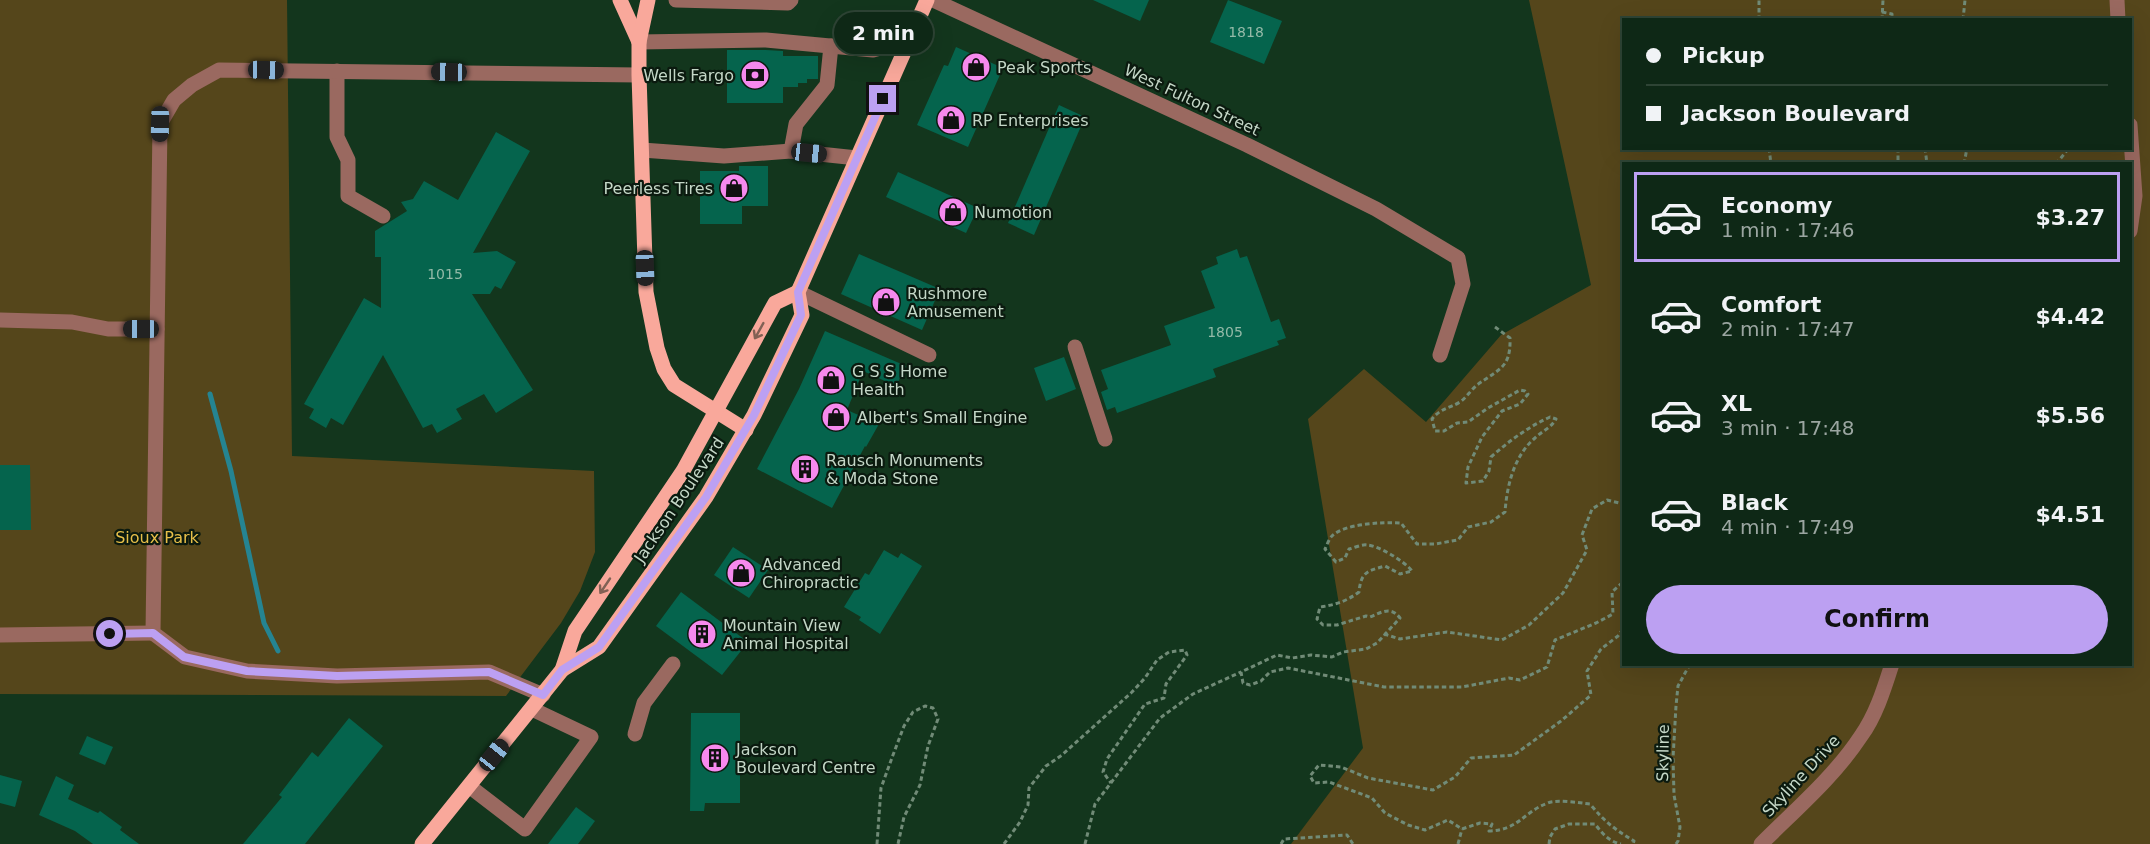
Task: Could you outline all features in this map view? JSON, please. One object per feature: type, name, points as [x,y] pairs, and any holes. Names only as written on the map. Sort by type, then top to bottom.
[{"type":"main road","points":[[620,0],[639,42]]},
{"type":"main road","points":[[648,0],[639,42],[639,75],[646,292],[657,348],[664,369],[674,385],[746,430]]},
{"type":"main road","name":"Jackson Boulevard","points":[[562,670],[599,647],[706,497],[746,430],[801,315],[798,292],[927,0]]},
{"type":"main road","name":"Jackson Boulevard","points":[[422,844],[562,670],[575,631],[683,471],[775,303],[798,292]]},
{"type":"street","points":[[676,0],[788,3],[791,0]]},
{"type":"street","name":"West Fulton Street","points":[[933,0],[1247,145],[1376,209],[1458,258],[1463,284],[1440,355]]},
{"type":"street","points":[[2116,0],[2118,18]]},
{"type":"street","points":[[639,42],[766,40],[873,50],[909,40]]},
{"type":"street","points":[[791,152],[796,124],[827,85],[831,46]]},
{"type":"street","points":[[153,633],[160,124],[174,100],[192,85],[219,70],[639,75]]},
{"type":"street","points":[[338,71],[338,137],[348,160],[348,196],[383,216]]},
{"type":"street","points":[[642,150],[724,156],[791,152],[857,158]]},
{"type":"street","points":[[2131,150],[2134,196],[2132,214]]},
{"type":"street","points":[[798,292],[929,355]]},
{"type":"street","points":[[0,320],[72,322],[108,329],[157,329]]},
{"type":"street","points":[[1075,347],[1105,439]]},
{"type":"street","points":[[0,635],[153,633],[184,657],[247,671],[337,676],[489,672],[543,695]]},
{"type":"street","points":[[635,734],[644,703],[673,664]]},
{"type":"street","name":"Skyline Drive","points":[[1761,844],[1845,759],[1863,735],[1880,700],[1891,666]]},
{"type":"street","points":[[469,786],[525,829],[591,737],[532,709]]},
{"type":"path","points":[[1759,18],[1760,0]]},
{"type":"path","points":[[1882,18],[1883,0]]},
{"type":"path","points":[[1963,18],[1965,0]]},
{"type":"path","points":[[1882,12],[1892,14],[1892,18]]},
{"type":"path","points":[[2058,162],[2067,150]]},
{"type":"path","points":[[1085,844],[1095,804],[1160,718],[1193,694],[1277,655],[1293,658],[1311,655],[1332,657],[1343,652],[1366,650],[1377,643],[1400,618],[1396,612],[1387,610],[1370,617],[1366,616],[1337,625],[1323,625],[1317,619],[1320,607],[1331,606],[1359,592],[1360,581],[1368,570],[1385,566],[1400,574],[1412,571],[1409,565],[1367,544],[1348,549],[1345,558],[1336,562],[1325,549],[1332,535],[1351,527],[1377,522],[1401,523],[1417,544],[1436,544],[1458,540],[1468,527],[1491,522],[1504,512],[1506,492],[1521,452],[1536,436],[1552,426],[1556,419],[1550,417],[1541,421],[1509,441],[1491,457],[1489,471],[1483,481],[1466,483],[1468,467],[1482,437],[1502,411],[1520,404],[1528,394],[1525,390],[1520,390],[1468,422],[1457,423],[1444,431],[1435,431],[1431,419],[1440,410],[1461,401],[1475,387],[1502,368],[1510,354],[1510,338],[1495,327]]},
{"type":"path","points":[[1384,634],[1400,639],[1446,632],[1502,640],[1530,625],[1563,592],[1587,550],[1582,535],[1592,509],[1607,500],[1622,504]]},
{"type":"path","points":[[1241,672],[1243,683],[1250,685],[1261,681],[1270,672],[1288,668],[1384,687],[1461,687],[1509,678],[1520,680],[1547,667],[1555,640],[1613,614],[1612,592],[1622,583]]},
{"type":"path","points":[[1462,830],[1448,820],[1425,830],[1408,825],[1384,813],[1372,798],[1329,782],[1314,783],[1310,776],[1318,765],[1341,767],[1368,778],[1433,790],[1455,777],[1471,758],[1514,755],[1561,721],[1591,695],[1587,671],[1601,649],[1622,630]]},
{"type":"path","points":[[1004,844],[1020,822],[1028,805],[1029,788],[1046,766],[1062,755],[1132,692],[1145,678],[1156,660],[1169,652],[1185,650],[1187,655],[1167,684],[1164,698],[1145,704],[1107,759],[1103,772],[1111,783]]},
{"type":"path","name":"Skyline","points":[[1676,844],[1680,827],[1674,795],[1673,758],[1676,706],[1678,686],[1689,666]]},
{"type":"path","points":[[877,844],[881,788],[904,726],[913,712],[925,706],[933,708],[938,719],[927,746],[920,785],[904,817],[898,844]]},
{"type":"path","points":[[1462,830],[1480,823],[1492,824],[1489,831],[1502,831],[1549,802],[1590,804],[1605,822],[1634,841],[1633,844]]},
{"type":"path","points":[[1549,844],[1555,829],[1569,824],[1595,824],[1614,843],[1621,844]]},
{"type":"path","points":[[1458,844],[1462,830]]},
{"type":"path","points":[[1281,844],[1284,839],[1347,835],[1353,844]]},
{"type":"green space","name":"Sioux Park","points":[[0,0],[287,0],[292,456],[594,471],[595,552],[580,591],[561,623],[506,696],[0,694]]},
{"type":"green space","points":[[1529,0],[2150,0],[2150,844],[1291,844],[1363,748],[1308,419],[1364,369],[1426,422],[1501,335],[1591,285]]},
{"type":"building","points":[[1093,0],[1149,0],[1140,21]]},
{"type":"building","points":[[1228,0],[1282,21],[1264,64],[1210,42]]},
{"type":"building","points":[[956,47],[1003,68],[968,147],[917,125],[944,65],[948,66]]},
{"type":"building","name":"Wells Fargo","points":[[727,50],[783,51],[783,56],[818,56],[818,79],[807,79],[807,83],[798,83],[798,87],[783,87],[783,103],[727,103]]},
{"type":"building","points":[[1059,105],[1085,117],[1034,235],[1008,223]]},
{"type":"building","points":[[496,132],[530,151],[473,253],[497,251],[516,262],[501,289],[495,286],[490,294],[472,294],[533,390],[496,413],[484,394],[456,409],[462,419],[437,433],[432,424],[423,428],[383,355],[343,425],[331,418],[326,428],[309,418],[314,409],[304,404],[364,298],[381,308],[381,257],[375,257],[375,231],[407,211],[401,202],[413,199],[424,181],[458,200]]},
{"type":"building","name":"Peerless Tires","points":[[739,166],[768,166],[768,206],[742,206],[742,224],[700,224],[700,171],[739,171]]},
{"type":"building","points":[[898,172],[978,208],[966,233],[886,197]]},
{"type":"building","points":[[1237,249],[1240,258],[1247,256],[1271,322],[1279,319],[1286,338],[1277,341],[1279,345],[1213,369],[1216,377],[1117,413],[1115,407],[1107,410],[1101,392],[1108,389],[1101,370],[1171,345],[1164,326],[1215,308],[1201,271],[1218,264],[1216,257]]},
{"type":"building","points":[[859,254],[940,289],[922,330],[841,294]]},
{"type":"building","points":[[825,331],[906,366],[896,386],[863,371],[847,410],[879,424],[832,508],[757,469],[799,389]]},
{"type":"building","points":[[1064,357],[1076,389],[1046,401],[1034,368]]},
{"type":"building","points":[[0,465],[30,465],[31,530],[0,530]]},
{"type":"building","name":"Advanced Chiropractic","points":[[733,547],[768,570],[749,598],[714,575]]},
{"type":"building","points":[[884,550],[898,558],[901,553],[922,566],[880,634],[859,620],[861,617],[844,607],[865,573],[869,575]]},
{"type":"building","name":"Mountain View Animal Hospital","points":[[681,592],[748,642],[722,675],[656,626]]},
{"type":"building","name":"Jackson Boulevard Centre","points":[[691,713],[740,713],[740,803],[705,803],[704,811],[690,811]]},
{"type":"building","points":[[349,718],[383,746],[305,844],[243,844],[282,797],[279,795],[312,752],[318,757]]},
{"type":"building","points":[[87,736],[113,747],[105,765],[79,754]]},
{"type":"building","points":[[0,775],[22,781],[15,807],[0,803]]},
{"type":"building","points":[[56,776],[74,785],[68,799],[98,813],[100,811],[122,827],[120,830],[139,844],[93,844],[75,831],[39,815]]},
{"type":"building","points":[[576,807],[595,821],[578,844],[548,844]]},
{"type":"waterway","points":[[210,394],[231,471],[264,623],[278,651]]},
{"type":"place","name":"Peak Sports","points":[[976,67]]},
{"type":"place","name":"Wells Fargo","points":[[755,75]]},
{"type":"place","name":"RP Enterprises","points":[[951,120]]},
{"type":"place","name":"Peerless Tires","points":[[734,188]]},
{"type":"place","name":"Numotion","points":[[953,212]]},
{"type":"place","name":"Rushmore Amusement","points":[[886,302]]},
{"type":"place","name":"G S S Home Health","points":[[831,380]]},
{"type":"place","name":"Albert's Small Engine","points":[[836,417]]},
{"type":"place","name":"Rausch Monuments & Moda Stone","points":[[805,469]]},
{"type":"place","name":"Advanced Chiropractic","points":[[741,573]]},
{"type":"place","name":"Mountain View Animal Hospital","points":[[702,634]]},
{"type":"place","name":"Jackson Boulevard Centre","points":[[715,758]]},
{"type":"route","points":[[110,634],[153,633],[184,657],[247,671],[337,676],[489,672],[543,695],[562,670],[599,647],[706,497],[746,430],[801,315],[798,292],[883,99]]}]
